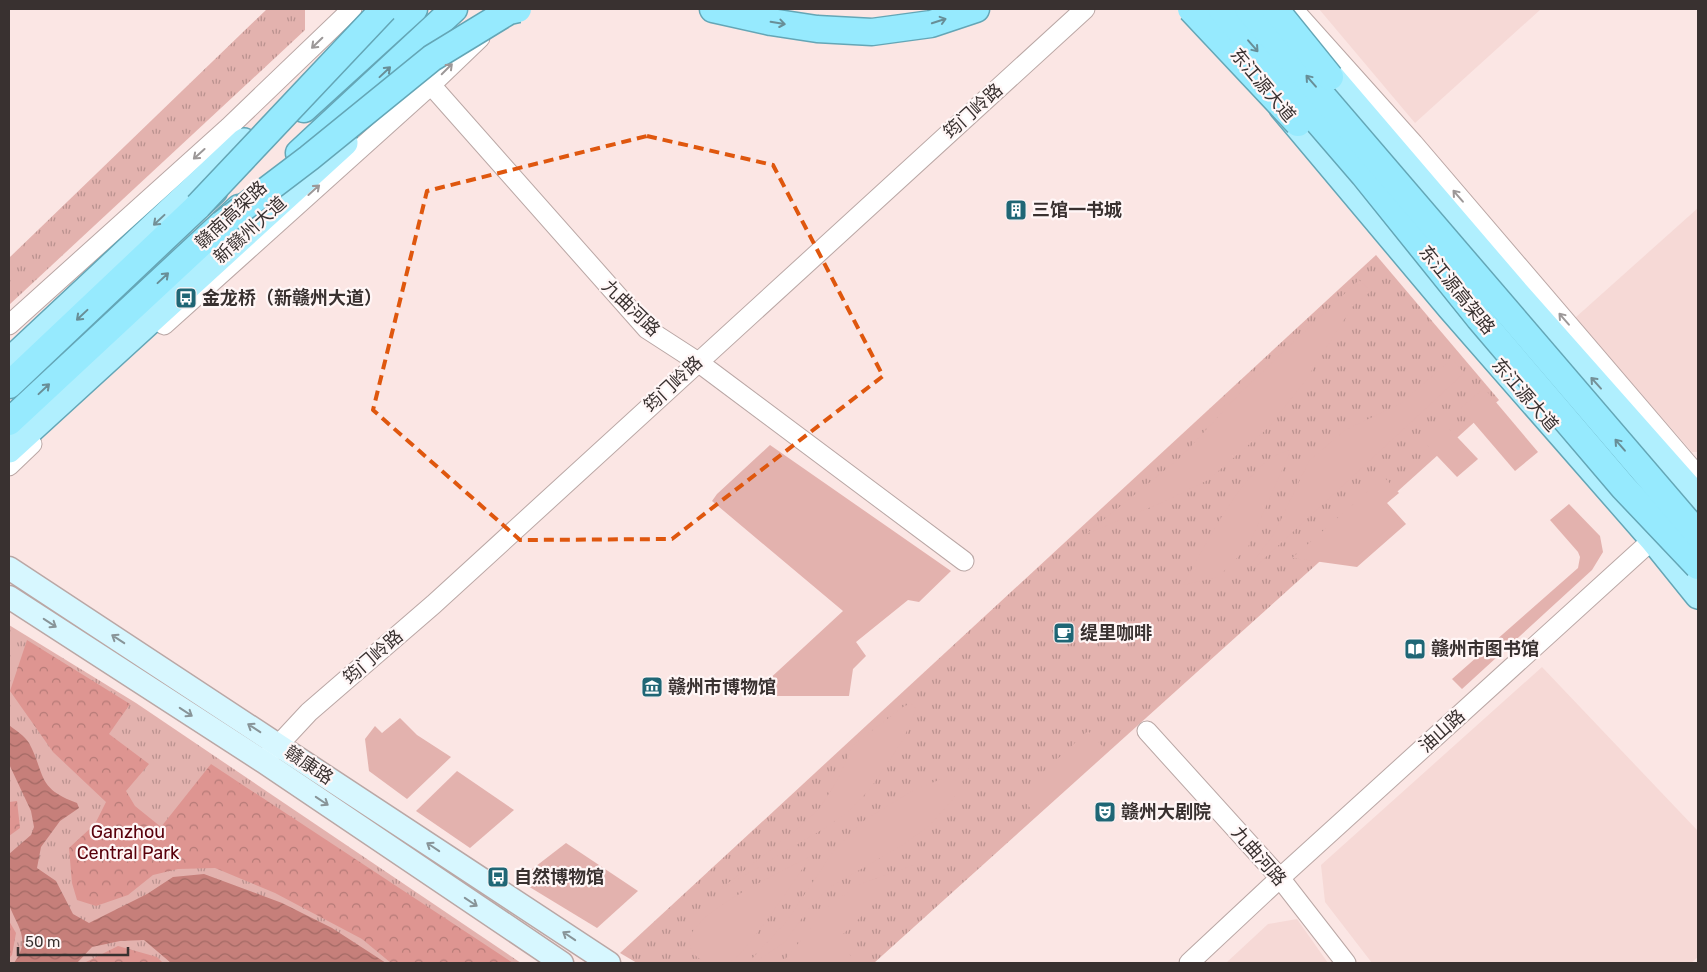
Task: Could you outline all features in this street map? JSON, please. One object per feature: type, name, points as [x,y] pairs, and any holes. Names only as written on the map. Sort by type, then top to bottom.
[{"type":"highway","points":[[198,206],[386,9]]},
{"type":"highway","name":"赣南高架路","points":[[9,385],[198,206],[414,9]]},
{"type":"highway","name":"赣南高架路","points":[[9,422],[454,9]]},
{"type":"highway","points":[[222,224],[309,158],[432,58],[510,11],[518,9]]},
{"type":"highway","points":[[713,9],[771,22],[817,29],[872,32],[931,24],[976,9]]},
{"type":"highway","points":[[1190,9],[1490,312]]},
{"type":"highway","name":"东江源高架路","points":[[1221,9],[1364,175],[1490,312],[1640,467],[1698,534]]},
{"type":"highway","name":"东江源高架路","points":[[1248,9],[1379,160],[1490,312],[1624,488],[1698,566]]},
{"type":"highway","points":[[1273,9],[1388,148],[1490,312]]},
{"type":"highway","points":[[1640,467],[1698,526]]},
{"type":"highway","points":[[1624,488],[1698,577]]},
{"type":"main road","points":[[9,361],[386,9]]},
{"type":"main road","name":"新赣州大道","points":[[9,450],[490,9]]},
{"type":"main road","name":"东江源大道","points":[[1198,9],[1648,543],[1698,596]]},
{"type":"main road","points":[[1273,9],[1514,290],[1698,498]]},
{"type":"main road","name":"赣康路","points":[[9,568],[609,963]]},
{"type":"main road","name":"赣康路","points":[[9,597],[264,762],[562,963]]},
{"type":"street","points":[[9,325],[229,127],[352,9]]},
{"type":"street","points":[[9,466],[431,85],[509,9]]},
{"type":"street","name":"筠门岭路","points":[[264,762],[278,744],[309,712],[434,604],[1085,9]]},
{"type":"street","points":[[1180,9],[1648,543],[1698,610]]},
{"type":"street","points":[[1293,9],[1413,143],[1698,476]]},
{"type":"street","name":"九曲河路","points":[[431,85],[647,329],[698,362],[964,562]]},
{"type":"street","name":"油山路","points":[[1189,963],[1648,543],[1698,502]]},
{"type":"street","name":"九曲河路","points":[[1147,731],[1280,878],[1346,963]]},
{"type":"highlighted area","points":[[647,136],[773,165],[883,376],[672,539],[520,540],[373,410],[427,191]]},
{"type":"shaded area","points":[[1319,9],[1541,9],[1415,123]]},
{"type":"shaded area","points":[[1698,208],[1698,452],[1692,452],[1575,318]]},
{"type":"shaded area","points":[[1542,667],[1698,831],[1698,957],[1691,963],[1372,963],[1325,902],[1321,865]]},
{"type":"shaded area","points":[[1297,919],[1328,963],[1226,963],[1268,924]]},
{"type":"green space","points":[[267,9],[305,9],[305,30],[9,305],[9,258]]},
{"type":"green space","points":[[1376,255],[1499,400],[874,963],[637,963],[620,953]]},
{"type":"green space","points":[[1359,280],[1371,291],[1353,306],[1305,381],[1268,428],[1208,480],[1161,503],[1086,534],[1181,457],[1238,395]]},
{"type":"green space","points":[[1452,359],[1464,373],[1254,568],[1252,563],[1274,534],[1309,461],[1345,430],[1400,404]]},
{"type":"green space","points":[[1484,388],[1538,452],[1515,471],[1461,408]]},
{"type":"green space","points":[[1440,419],[1478,459],[1457,477],[1420,438]]},
{"type":"green space","points":[[770,445],[951,571],[919,602],[908,600],[856,642],[866,656],[853,669],[849,696],[751,696],[843,611],[712,501],[717,494]]},
{"type":"green space","points":[[1291,450],[1248,547],[1218,577],[1183,585],[1228,506],[1243,486],[1275,456]]},
{"type":"green space","points":[[1384,477],[1399,493],[1387,503],[1406,524],[1357,567],[1292,558]]},
{"type":"green space","points":[[1569,504],[1600,536],[1603,552],[1592,570],[1462,689],[1452,679],[1578,568],[1580,557],[1578,552],[1550,520]]},
{"type":"green space","name":"Ganzhou Central Park","points":[[9,625],[136,703],[521,963],[9,963]]},
{"type":"green space","points":[[27,640],[130,704],[109,734],[149,764],[126,791],[135,806],[161,827],[211,764],[513,963],[391,963],[362,939],[275,893],[215,868],[178,869],[153,875],[128,895],[96,906],[77,900],[72,883],[69,848],[95,824],[106,802],[53,752],[10,691]]},
{"type":"green space","points":[[911,703],[916,709],[903,740],[870,789],[850,810],[825,828],[715,893],[796,830],[819,809],[837,781],[853,745]]},
{"type":"green space","points":[[400,718],[417,735],[451,757],[407,799],[369,771],[365,739],[375,726],[382,733]]},
{"type":"green space","points":[[1088,731],[1105,749],[1035,813],[1018,795]]},
{"type":"green space","points":[[969,768],[954,798],[930,825],[903,845],[828,888],[807,911],[785,942],[754,963],[748,963],[786,922],[835,849],[866,819],[914,790]]},
{"type":"green space","points":[[457,771],[514,810],[470,848],[416,811]]},
{"type":"green space","points":[[17,801],[20,828],[9,836],[9,802]]},
{"type":"green space","points":[[566,843],[638,891],[597,928],[518,880]]},
{"type":"green space","points":[[811,856],[758,932],[736,957],[728,963],[721,965],[705,962],[693,953],[690,939],[693,931],[714,910],[748,889]]},
{"type":"green space","points":[[914,865],[836,941],[858,963],[811,963],[807,959],[803,963],[782,963],[829,906],[858,885]]},
{"type":"green space","points":[[9,921],[16,933],[12,955],[9,958]]},
{"type":"green space","points":[[118,946],[157,957],[163,963],[84,963]]},
{"type":"water","points":[[9,725],[29,743],[48,786],[55,792],[77,803],[79,808],[60,821],[41,847],[37,868],[56,881],[73,914],[89,923],[147,894],[173,877],[204,874],[282,903],[332,928],[386,963],[171,963],[144,940],[120,941],[92,947],[77,963],[14,963],[22,947],[22,940],[8,900],[9,854],[31,835],[34,827],[31,811],[9,764]]},
{"type":"place","name":"三馆一书城","points":[[1016,210]]},
{"type":"place","name":"金龙桥（新赣州大道）","points":[[186,298]]},
{"type":"place","name":"缇里咖啡","points":[[1064,633]]},
{"type":"place","name":"赣州市图书馆","points":[[1415,649]]},
{"type":"place","name":"赣州市博物馆","points":[[652,687]]},
{"type":"place","name":"赣州大剧院","points":[[1105,812]]},
{"type":"place","name":"自然博物馆","points":[[498,877]]}]
